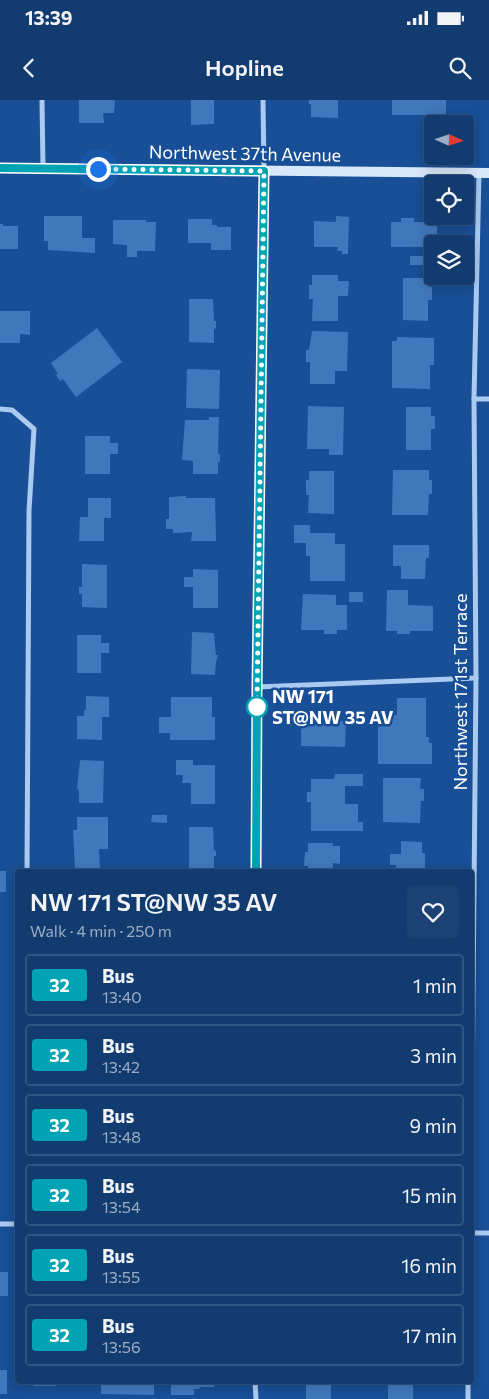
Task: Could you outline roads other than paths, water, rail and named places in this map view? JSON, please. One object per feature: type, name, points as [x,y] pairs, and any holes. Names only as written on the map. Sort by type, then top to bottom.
[{"type":"main road","name":"Northwest 37th Avenue","points":[[0,168],[484,173]]},
{"type":"street","points":[[42,100],[43,169]]},
{"type":"street","points":[[256,869],[264,171],[263,100]]},
{"type":"street","name":"Northwest 171st Terrace","points":[[474,891],[476,678],[474,399],[484,173]]},
{"type":"street","points":[[474,399],[489,399]]},
{"type":"street","points":[[0,409],[12,410],[34,429],[29,511],[27,869]]},
{"type":"street","points":[[257,687],[476,678]]},
{"type":"street","points":[[0,1224],[15,1224]]},
{"type":"street","points":[[474,1233],[489,1233]]},
{"type":"street","points":[[256,1384],[256,1399]]},
{"type":"street","points":[[468,1384],[468,1399]]},
{"type":"place","name":"NW 171 ST@NW 35 AV","points":[[257,707]]}]
